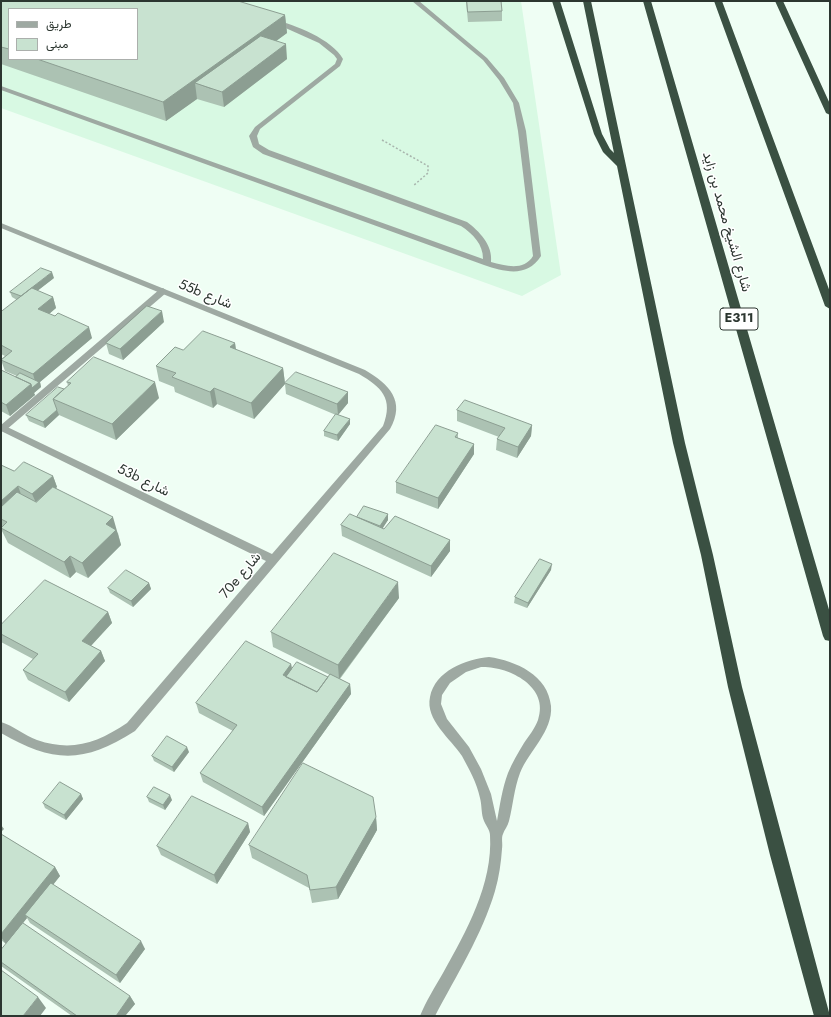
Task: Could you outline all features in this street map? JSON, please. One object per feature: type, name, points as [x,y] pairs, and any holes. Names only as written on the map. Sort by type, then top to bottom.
[{"type":"highway","points":[[556,1],[599,138],[606,150],[622,166]]},
{"type":"highway","points":[[587,1],[679,443],[707,555],[735,687],[778,855],[822,1016]]},
{"type":"highway","name":"شارع الشيخ محمد بن زايد","points":[[647,1],[830,636]]},
{"type":"highway","points":[[718,1],[830,306]]},
{"type":"highway","points":[[779,1],[830,113]]},
{"type":"highway","points":[[790,8],[798,40]]},
{"type":"street","points":[[1,88],[487,263],[505,268],[521,269],[532,264],[537,256],[520,117],[509,90],[485,59],[415,1]]},
{"type":"street","points":[[268,19],[291,26],[303,32],[337,52],[340,59],[338,65],[257,128],[253,136],[256,145],[266,152],[456,221],[471,228],[476,233],[486,251],[487,263]]},
{"type":"street","name":"55b شارع","points":[[1,226],[362,372],[380,384],[391,399]]},
{"type":"street","points":[[2,428],[163,291]]},
{"type":"street","name":"70e شارع","points":[[1,727],[31,744],[66,751],[86,750],[108,742],[131,727],[387,427],[392,413],[391,399]]},
{"type":"street","name":"53b شارع","points":[[2,428],[274,560]]},
{"type":"street","points":[[427,1016],[472,931],[481,910],[496,861],[496,831],[491,823],[486,795],[465,752],[439,715],[435,703],[439,690],[446,680],[457,670],[484,662],[499,663],[524,673],[534,682],[542,693],[546,717],[521,759],[514,775],[503,822],[496,831]]},
{"type":"path","points":[[382,140],[425,164],[429,170],[426,176],[397,200]]},
{"type":"shaded area","points":[[1,1],[521,1],[561,275],[522,296],[1,108]]},
{"type":"building","points":[[1,1],[238,1],[285,15],[163,102],[40,60],[138,60],[138,8],[8,8],[8,49],[1,47]]},
{"type":"building","points":[[467,1],[501,1],[502,11],[468,12]]},
{"type":"building","points":[[261,36],[286,44],[222,92],[195,83]]},
{"type":"building","points":[[41,268],[52,272],[21,296],[10,292]]},
{"type":"building","points":[[32,288],[53,297],[38,309],[55,316],[58,313],[89,327],[33,374],[1,360],[12,351],[1,345],[1,312]]},
{"type":"building","points":[[147,306],[162,311],[120,349],[106,343]]},
{"type":"building","points":[[203,331],[235,343],[230,347],[283,368],[251,403],[214,388],[210,392],[172,377],[176,373],[156,366],[175,347],[183,350]]},
{"type":"building","points":[[94,357],[155,382],[112,424],[53,399],[71,383],[67,382]]},
{"type":"building","points":[[1,370],[31,384],[6,405],[1,402]]},
{"type":"building","points":[[296,372],[348,392],[337,404],[285,383]]},
{"type":"building","points":[[20,373],[39,382],[32,388],[31,384],[16,377]]},
{"type":"building","points":[[58,387],[64,389],[53,399],[57,410],[43,422],[26,415]]},
{"type":"building","points":[[465,400],[532,425],[518,447],[497,439],[505,428],[457,410]]},
{"type":"building","points":[[336,414],[350,419],[337,435],[324,431]]},
{"type":"building","points":[[436,425],[458,433],[455,437],[474,444],[438,498],[396,482]]},
{"type":"building","points":[[24,462],[53,476],[32,494],[18,486],[1,501],[1,465],[14,471]]},
{"type":"building","points":[[53,487],[113,517],[106,524],[116,530],[82,563],[70,556],[64,562],[1,528],[7,522],[1,519],[1,507],[17,492],[36,502]]},
{"type":"building","points":[[364,506],[388,514],[380,526],[357,517]]},
{"type":"building","points":[[350,514],[384,529],[395,516],[450,540],[431,566],[341,525]]},
{"type":"building","points":[[334,553],[398,582],[338,665],[271,632]]},
{"type":"building","points":[[540,559],[552,564],[528,603],[515,597]]},
{"type":"building","points":[[126,570],[149,583],[131,601],[108,588]]},
{"type":"building","points":[[45,580],[108,612],[82,641],[101,651],[65,692],[23,670],[38,654],[1,634],[1,625]]},
{"type":"building","points":[[246,641],[291,664],[283,675],[317,692],[330,674],[350,684],[262,807],[200,773],[237,725],[196,703]]},
{"type":"building","points":[[297,662],[328,677],[317,692],[286,677]]},
{"type":"building","points":[[167,736],[187,747],[172,767],[152,756]]},
{"type":"building","points":[[303,763],[373,797],[376,817],[336,887],[310,890],[307,875],[249,845]]},
{"type":"building","points":[[60,782],[81,794],[64,815],[43,803]]},
{"type":"building","points":[[154,787],[170,795],[163,805],[147,797]]},
{"type":"building","points":[[192,796],[248,823],[214,875],[157,846]]},
{"type":"building","points":[[1,834],[55,867],[1,934]]},
{"type":"building","points":[[51,883],[141,941],[116,975],[25,915]]},
{"type":"building","points":[[23,923],[130,996],[116,1016],[77,1016],[1,962],[1,950]]},
{"type":"building","points":[[1,970],[38,997],[23,1016],[1,1016]]}]
